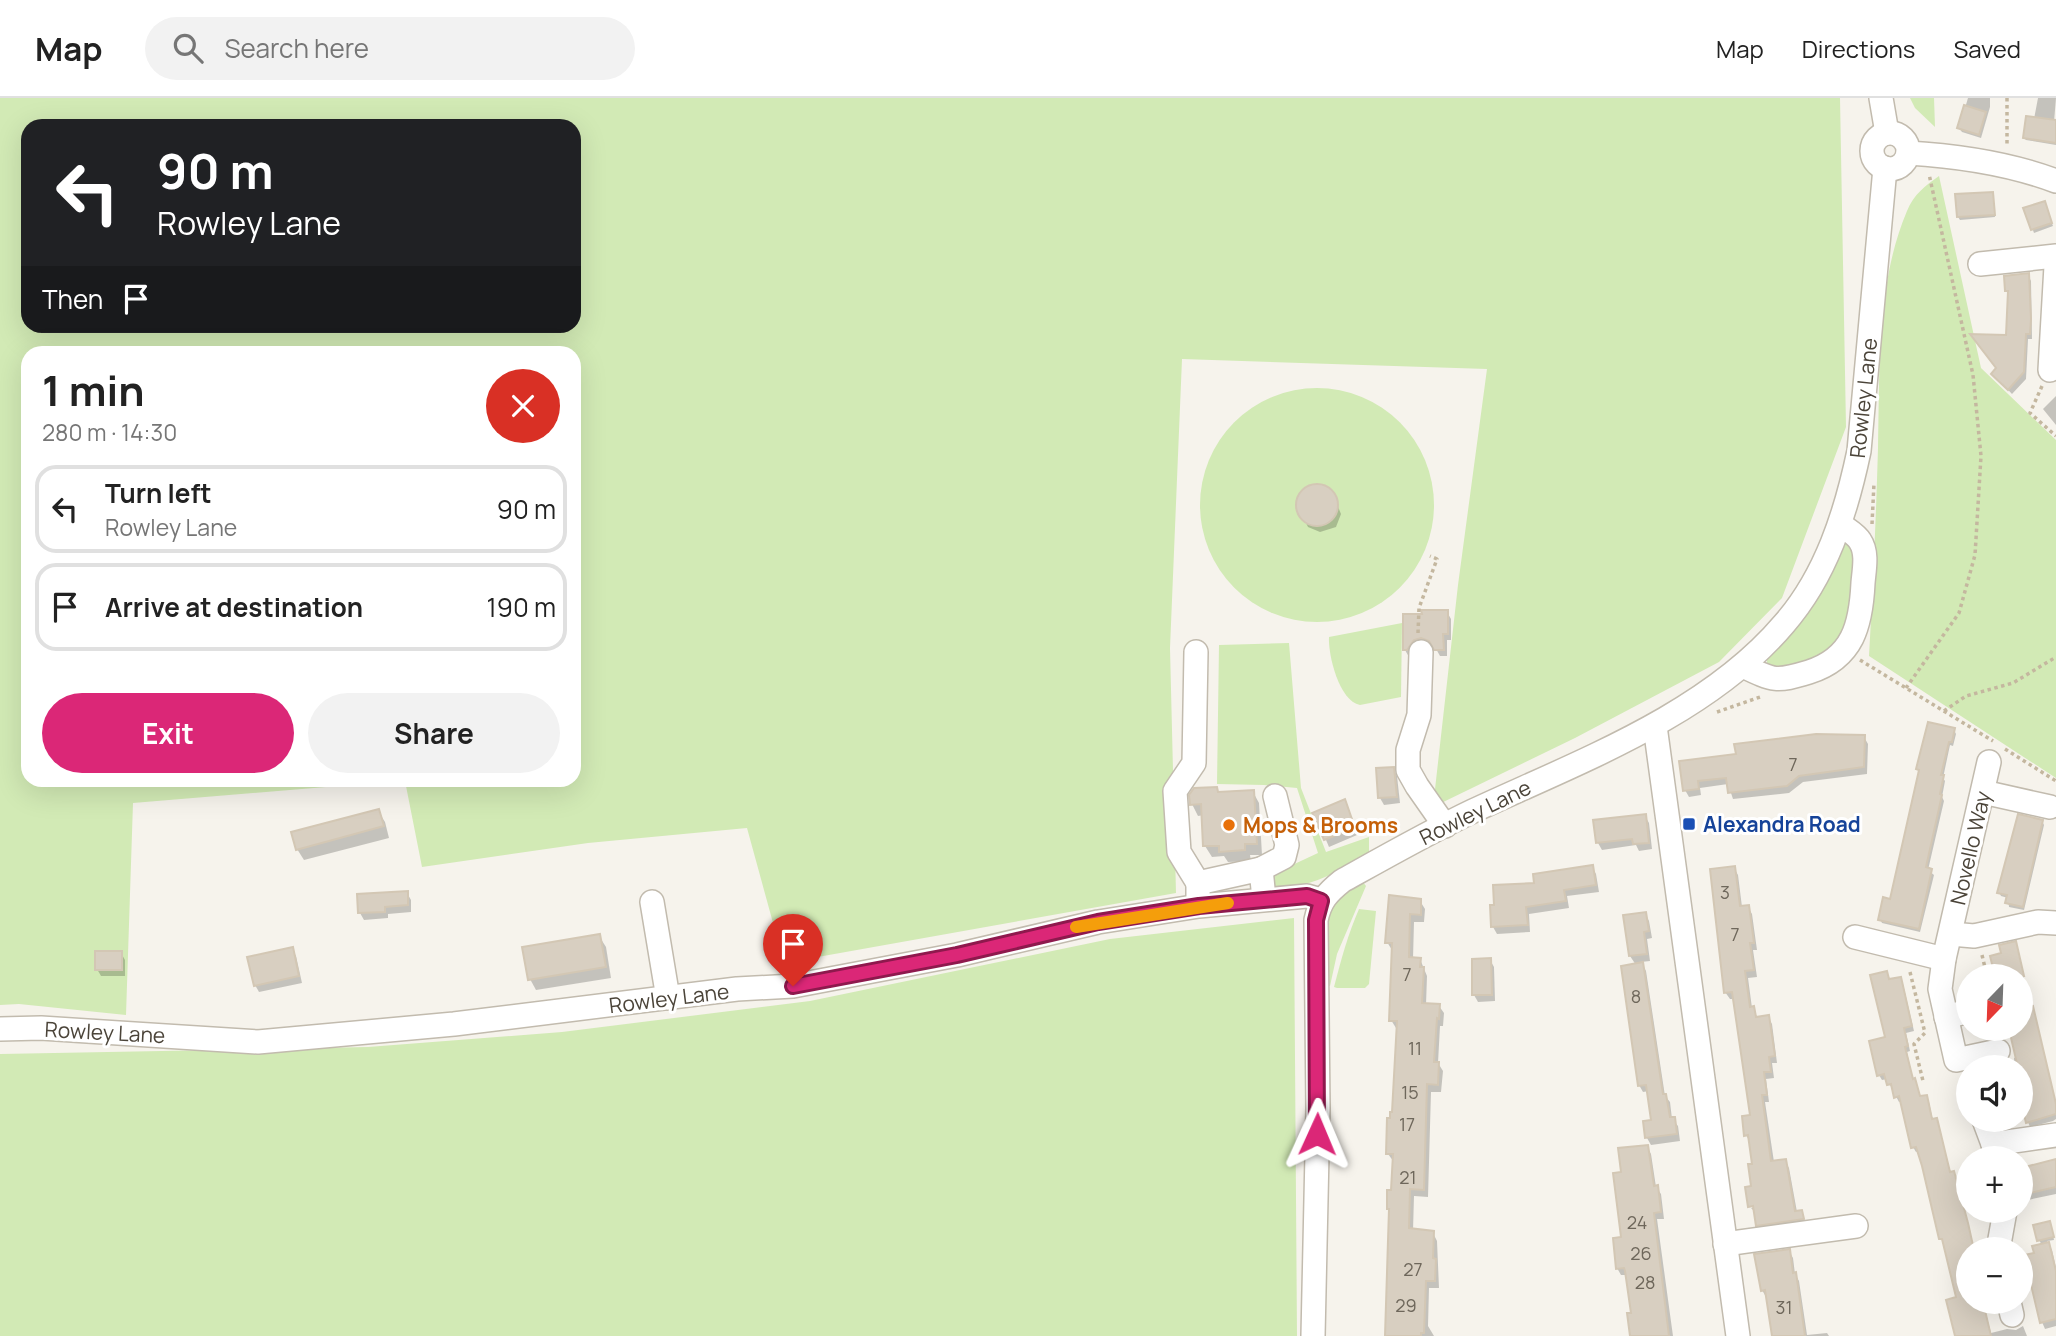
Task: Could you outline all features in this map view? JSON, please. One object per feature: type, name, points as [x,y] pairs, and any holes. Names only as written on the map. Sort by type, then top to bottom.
[{"type":"street","points":[[1881,98],[1887,132]]},
{"type":"street","points":[[1918,154],[1900,166],[1885,169],[1875,161],[1871,150],[1876,138],[1887,132],[1902,137],[1908,147],[1918,154],[1961,156],[2003,164],[2056,181]]},
{"type":"street","name":"Rowley Lane","points":[[0,1029],[41,1028],[258,1042],[454,1024],[737,989],[793,986],[957,955],[1098,922],[1199,906],[1307,896],[1321,901],[1342,881],[1445,826],[1655,726],[1743,666],[1784,624],[1810,590],[1830,551],[1851,489],[1859,451],[1885,169]]},
{"type":"street","points":[[1980,264],[2056,256]]},
{"type":"street","points":[[2050,370],[2054,343],[2056,266]]},
{"type":"street","points":[[1743,666],[1768,678],[1783,680],[1822,668],[1840,657],[1852,641],[1862,605],[1865,553],[1860,540],[1840,524]]},
{"type":"street","points":[[1196,652],[1194,763],[1175,791],[1180,852],[1198,883],[1199,906]]},
{"type":"street","points":[[1421,652],[1419,715],[1408,750],[1408,770],[1445,826]]},
{"type":"street","points":[[1655,726],[1738,1336]]},
{"type":"street","name":"Novello Way","points":[[1996,751],[1983,792],[1944,959],[1940,989],[1955,1060],[1998,1051]]},
{"type":"street","points":[[1983,792],[2050,807]]},
{"type":"street","points":[[1198,883],[1261,869],[1284,857],[1287,845],[1275,796]]},
{"type":"street","points":[[1261,869],[1264,899]]},
{"type":"street","points":[[1313,1336],[1318,1108],[1316,920],[1321,901]]},
{"type":"street","points":[[652,902],[668,998]]},
{"type":"street","name":"Novello Way","points":[[1951,933],[1975,936],[2038,922],[2056,922]]},
{"type":"street","points":[[1855,937],[1944,959]]},
{"type":"street","points":[[1946,1017],[1956,1014]]},
{"type":"street","points":[[2010,1146],[2046,1135],[2056,1135]]},
{"type":"street","points":[[1725,1244],[1856,1226]]},
{"type":"path","points":[[2003,164],[2008,143],[2007,98]]},
{"type":"path","points":[[1906,688],[1959,613],[1975,555],[1981,456],[1973,375],[1930,184],[1918,154]]},
{"type":"path","points":[[2050,370],[2030,413],[2056,436]]},
{"type":"path","points":[[1421,652],[1418,648],[1419,608],[1437,559],[1430,556]]},
{"type":"path","points":[[1944,711],[1966,696],[2013,683],[2056,657]]},
{"type":"path","points":[[1853,665],[1860,660],[1944,711],[1996,751],[2056,781]]},
{"type":"path","points":[[1717,712],[1768,695]]},
{"type":"path","points":[[1912,951],[1909,970],[1925,1034],[1914,1044],[1923,1081]]},
{"type":"green space","points":[[0,98],[1840,98],[1846,427],[1782,598],[1719,662],[1575,738],[1433,807],[1458,585],[1487,369],[1182,359],[1170,648],[1176,893],[784,963],[747,828],[588,843],[422,867],[406,787],[581,787],[581,346],[21,346],[21,787],[326,787],[133,803],[126,1015],[19,1004],[0,1005]]},
{"type":"green space","points":[[1910,98],[1934,98],[1935,127],[1915,108]]},
{"type":"green space","points":[[1939,176],[1981,368],[2056,440],[2056,778],[1869,656],[1880,358],[1885,298],[1897,239],[1907,211],[1917,195]]},
{"type":"green space","points":[[1317,388],[1362,397],[1382,408],[1407,431],[1425,460],[1434,505],[1425,550],[1414,570],[1391,595],[1362,613],[1317,622],[1272,613],[1252,602],[1227,579],[1209,550],[1200,505],[1209,460],[1220,440],[1243,415],[1272,397]]},
{"type":"green space","points":[[1845,544],[1850,544],[1856,556],[1847,633],[1829,654],[1781,672],[1767,666],[1767,657],[1799,621]]},
{"type":"green space","points":[[1402,623],[1401,697],[1360,705],[1353,702],[1336,676],[1330,655],[1329,637]]},
{"type":"green space","points":[[1289,643],[1301,788],[1326,852],[1369,837],[1369,856],[1321,879],[1281,888],[1272,885],[1273,874],[1318,853],[1297,788],[1217,784],[1219,645]]},
{"type":"green space","points":[[1362,881],[1366,886],[1337,954],[1330,986],[1326,984],[1327,913],[1344,891]]},
{"type":"green space","points":[[1359,909],[1376,911],[1369,984],[1365,988],[1337,988],[1334,987],[1339,967]]},
{"type":"green space","points":[[1294,918],[1297,1336],[0,1336],[0,1054],[368,1047],[562,1032],[810,1001],[1110,939]]},
{"type":"building","points":[[1964,105],[1986,112],[1979,135],[1957,128]]},
{"type":"building","points":[[2026,116],[2056,120],[2056,143],[2023,138]]},
{"type":"building","points":[[1993,192],[1995,215],[1957,217],[1955,194]]},
{"type":"building","points":[[2045,201],[2052,223],[2031,230],[2023,208]]},
{"type":"building","points":[[2029,273],[2031,319],[2030,334],[2026,334],[2024,372],[2008,390],[1991,374],[1996,368],[1970,334],[2006,335],[2008,291],[2005,291],[2004,276]]},
{"type":"building","points":[[1317,484],[1332,490],[1338,505],[1332,520],[1317,526],[1302,520],[1296,505],[1302,490]]},
{"type":"building","points":[[1421,610],[1448,610],[1448,634],[1443,634],[1444,650],[1434,650],[1429,641],[1421,638],[1414,640],[1407,650],[1403,650],[1403,614],[1422,614]]},
{"type":"building","points":[[1928,722],[1955,728],[1941,775],[1944,775],[1942,795],[1926,867],[1932,869],[1919,929],[1878,920],[1883,897],[1890,899]]},
{"type":"building","points":[[1816,734],[1865,735],[1864,767],[1799,776],[1787,786],[1728,793],[1726,778],[1698,781],[1699,789],[1683,791],[1679,761],[1736,754],[1734,744]]},
{"type":"building","points":[[1394,767],[1397,797],[1378,798],[1376,768]]},
{"type":"building","name":"Mops & Brooms","points":[[1217,787],[1218,792],[1254,790],[1257,844],[1245,844],[1245,850],[1219,852],[1219,846],[1203,846],[1201,804],[1190,805],[1189,795],[1194,788]]},
{"type":"building","points":[[1345,799],[1355,828],[1324,840],[1312,813]]},
{"type":"building","points":[[379,809],[384,826],[296,850],[291,832]]},
{"type":"building","points":[[1646,814],[1649,843],[1633,844],[1632,839],[1596,843],[1593,820]]},
{"type":"building","points":[[2018,814],[2043,820],[2023,907],[2005,903],[2007,895],[1997,893]]},
{"type":"building","points":[[1593,865],[1596,885],[1564,890],[1566,901],[1526,907],[1528,925],[1491,927],[1493,885],[1534,883],[1533,874]]},
{"type":"building","points":[[1735,866],[1740,906],[1749,905],[1754,943],[1750,943],[1754,970],[1745,971],[1750,1007],[1754,1006],[1756,1017],[1769,1015],[1775,1056],[1769,1057],[1771,1072],[1764,1072],[1767,1095],[1762,1095],[1771,1161],[1786,1159],[1795,1211],[1802,1210],[1804,1219],[1756,1226],[1753,1206],[1748,1207],[1745,1187],[1751,1186],[1748,1164],[1752,1164],[1748,1135],[1744,1136],[1742,1116],[1750,1115],[1732,992],[1724,993],[1710,869]]},
{"type":"building","points":[[408,891],[408,905],[385,907],[385,912],[358,913],[357,894]]},
{"type":"building","points":[[1389,895],[1421,899],[1421,915],[1410,914],[1409,957],[1421,958],[1420,967],[1424,967],[1422,1003],[1440,1004],[1434,1062],[1439,1062],[1438,1085],[1427,1084],[1424,1190],[1410,1189],[1409,1228],[1434,1231],[1435,1281],[1426,1281],[1424,1333],[1421,1333],[1421,1336],[1385,1336],[1389,1209],[1387,1190],[1391,1190],[1393,1154],[1386,1154],[1387,1118],[1390,1118],[1392,1112],[1397,1021],[1389,1021],[1392,943],[1385,943]]},
{"type":"building","points":[[1646,912],[1649,931],[1644,932],[1647,954],[1629,956],[1623,915]]},
{"type":"building","points":[[600,934],[606,967],[528,980],[522,947]]},
{"type":"building","points":[[2016,941],[2021,964],[1992,964],[1990,956],[2001,953],[1999,945]]},
{"type":"building","points":[[293,947],[299,976],[254,986],[247,957]]},
{"type":"building","points":[[95,951],[122,951],[122,970],[95,970]]},
{"type":"building","points":[[1491,958],[1492,995],[1472,995],[1472,959]]},
{"type":"building","points":[[1643,962],[1663,1094],[1666,1094],[1670,1117],[1675,1117],[1677,1134],[1645,1138],[1643,1121],[1651,1120],[1646,1085],[1638,1086],[1621,966]]},
{"type":"building","points":[[1887,971],[1889,979],[1901,977],[1912,1026],[1904,1028],[1908,1046],[1905,1047],[1913,1079],[1915,1078],[1920,1096],[1927,1095],[1932,1119],[1937,1118],[1950,1172],[1954,1171],[1956,1223],[1968,1223],[1971,1237],[1956,1237],[1956,1297],[1922,1166],[1916,1147],[1911,1148],[1899,1096],[1894,1098],[1891,1084],[1887,1085],[1884,1074],[1877,1076],[1869,1041],[1885,1037],[1870,975]]},
{"type":"building","points":[[2034,1010],[2056,1114],[2033,1121],[2033,1055],[2015,1055],[2012,1041],[2034,1041]]},
{"type":"building","points":[[1648,1145],[1654,1186],[1658,1185],[1661,1212],[1654,1213],[1669,1336],[1630,1336],[1627,1313],[1631,1313],[1625,1271],[1624,1268],[1616,1269],[1613,1238],[1621,1237],[1613,1173],[1621,1172],[1618,1148]]},
{"type":"building","points":[[2056,1159],[2056,1187],[2033,1192],[2033,1165]]},
{"type":"building","points":[[2050,1221],[2054,1237],[2037,1241],[2033,1225]]},
{"type":"building","points":[[2049,1242],[2056,1271],[2056,1319],[2040,1323],[2033,1293],[2033,1246]]},
{"type":"building","points":[[1790,1249],[1805,1336],[1772,1336],[1765,1290],[1761,1291],[1754,1254]]},
{"type":"building","points":[[1956,1297],[1956,1314],[1986,1314],[1991,1336],[1955,1336],[1946,1300]]},
{"type":"slow traffic","points":[[1076,927],[1228,903]]},
{"type":"place","name":"Alexandra Road","points":[[1689,824]]},
{"type":"place","name":"Mops & Brooms","points":[[1229,825]]},
{"type":"route","points":[[793,986],[957,955],[1098,922],[1199,906],[1307,896],[1321,901],[1316,920],[1317,1134]]}]
